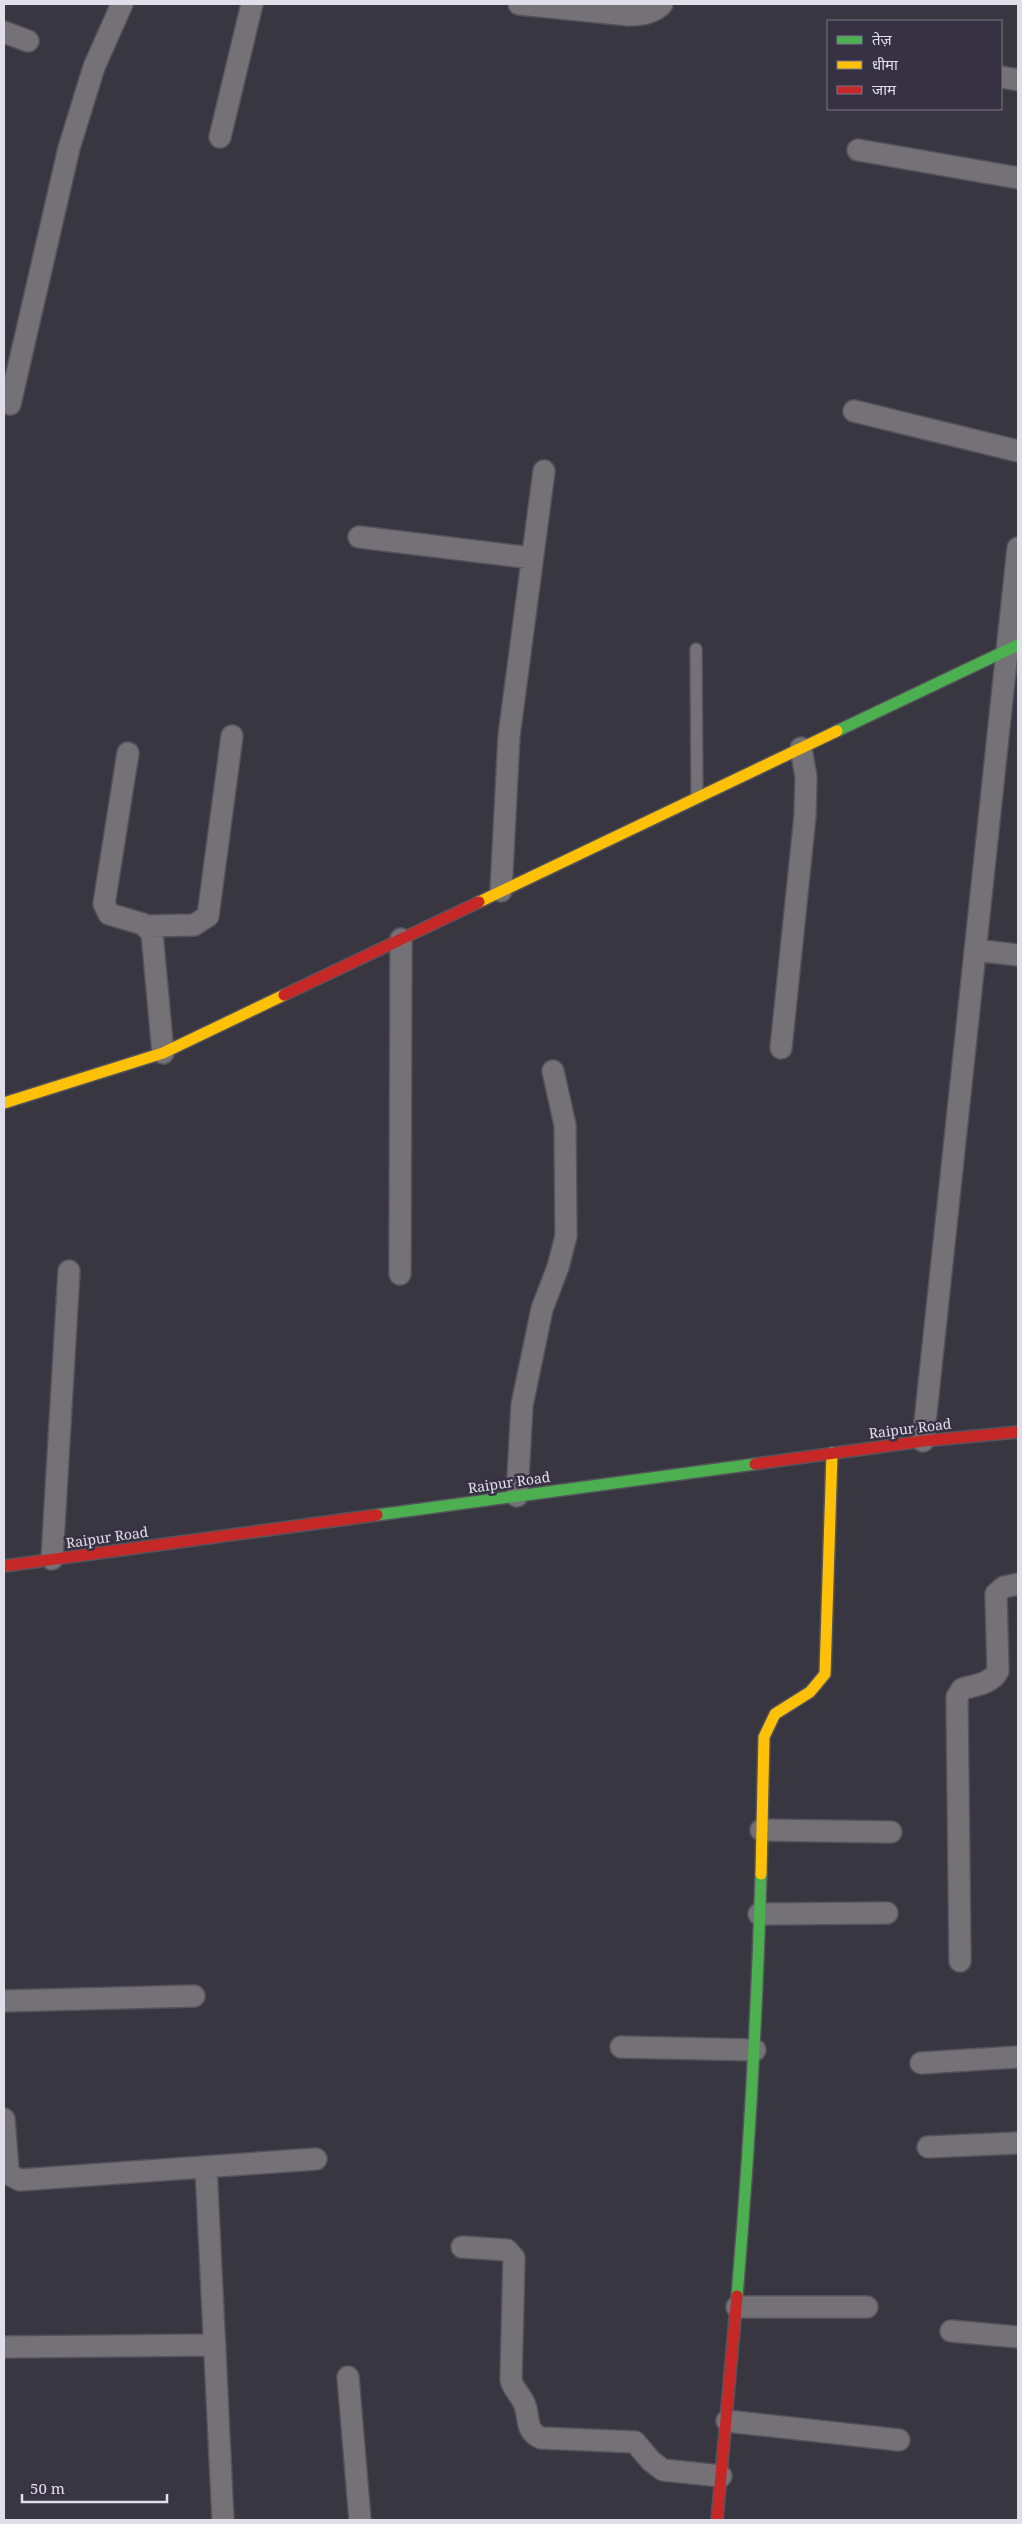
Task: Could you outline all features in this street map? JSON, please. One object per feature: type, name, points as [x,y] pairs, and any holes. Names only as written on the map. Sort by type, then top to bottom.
[{"type":"street","points":[[10,404],[69,148],[94,67],[122,4]]},
{"type":"street","points":[[220,137],[252,4]]},
{"type":"street","points":[[519,4],[641,15],[659,8],[662,4]]},
{"type":"street","points":[[4,32],[28,41]]},
{"type":"street","points":[[1002,77],[1018,80]]},
{"type":"street","points":[[858,150],[1018,178]]},
{"type":"street","points":[[854,411],[1018,451]]},
{"type":"street","points":[[501,891],[509,736],[544,471]]},
{"type":"street","points":[[359,537],[532,558]]},
{"type":"street","points":[[922,1441],[975,950],[1011,688],[1018,548]]},
{"type":"street","points":[[4,1103],[163,1053],[1013,647]]},
{"type":"street","points":[[128,753],[104,904],[109,914],[146,926],[194,925],[208,916],[232,736]]},
{"type":"street","points":[[781,1048],[805,816],[806,778],[801,748]]},
{"type":"street","points":[[146,926],[152,933],[154,942],[163,1053]]},
{"type":"street","points":[[400,1274],[401,939]]},
{"type":"street","points":[[975,950],[1018,955]]},
{"type":"street","points":[[517,1496],[524,1397],[542,1309],[558,1267],[566,1236],[565,1125],[553,1071]]},
{"type":"street","points":[[52,1559],[69,1271]]},
{"type":"street","name":"Raipur Road","points":[[4,1566],[922,1441],[1018,1432]]},
{"type":"street","points":[[717,2520],[737,2307],[755,2050],[764,1737],[769,1719],[778,1711],[816,1688],[821,1682],[826,1665],[832,1453]]},
{"type":"street","points":[[960,1961],[957,1697],[962,1689],[986,1682],[995,1676],[998,1671],[996,1594],[1004,1588],[1018,1584]]},
{"type":"street","points":[[762,1830],[891,1832]]},
{"type":"street","points":[[759,1914],[887,1913]]},
{"type":"street","points":[[4,2002],[194,1996]]},
{"type":"street","points":[[621,2047],[755,2050]]},
{"type":"street","points":[[921,2063],[1018,2057]]},
{"type":"street","points":[[4,2119],[8,2170],[10,2175],[20,2180],[316,2159]]},
{"type":"street","points":[[928,2146],[1018,2143]]},
{"type":"street","points":[[206,2167],[223,2520]]},
{"type":"street","points":[[462,2247],[507,2250],[514,2258],[511,2380],[513,2387],[523,2399],[529,2428],[534,2435],[541,2438],[635,2442],[651,2461],[663,2470],[722,2476]]},
{"type":"street","points":[[737,2307],[867,2307]]},
{"type":"street","points":[[951,2331],[1018,2337]]},
{"type":"street","points":[[4,2347],[215,2345]]},
{"type":"street","points":[[348,2377],[360,2520]]},
{"type":"street","points":[[727,2421],[900,2440]]},
{"type":"lane","points":[[696,649],[697,797]]},
{"type":"traffic: fast","points":[[837,731],[1018,645]]},
{"type":"traffic: fast","points":[[377,1515],[755,1464]]},
{"type":"traffic: fast","points":[[737,2296],[752,2085],[761,1874]]},
{"type":"traffic: slow","points":[[479,902],[837,731]]},
{"type":"traffic: slow","points":[[4,1103],[163,1053],[284,995]]},
{"type":"traffic: slow","points":[[761,1874],[764,1737],[775,1714],[810,1692],[825,1674],[832,1453]]},
{"type":"traffic: jam","points":[[284,995],[479,902]]},
{"type":"traffic: jam","points":[[755,1464],[923,1441],[1018,1432]]},
{"type":"traffic: jam","points":[[4,1566],[377,1515]]},
{"type":"traffic: jam","points":[[717,2520],[737,2296]]}]
